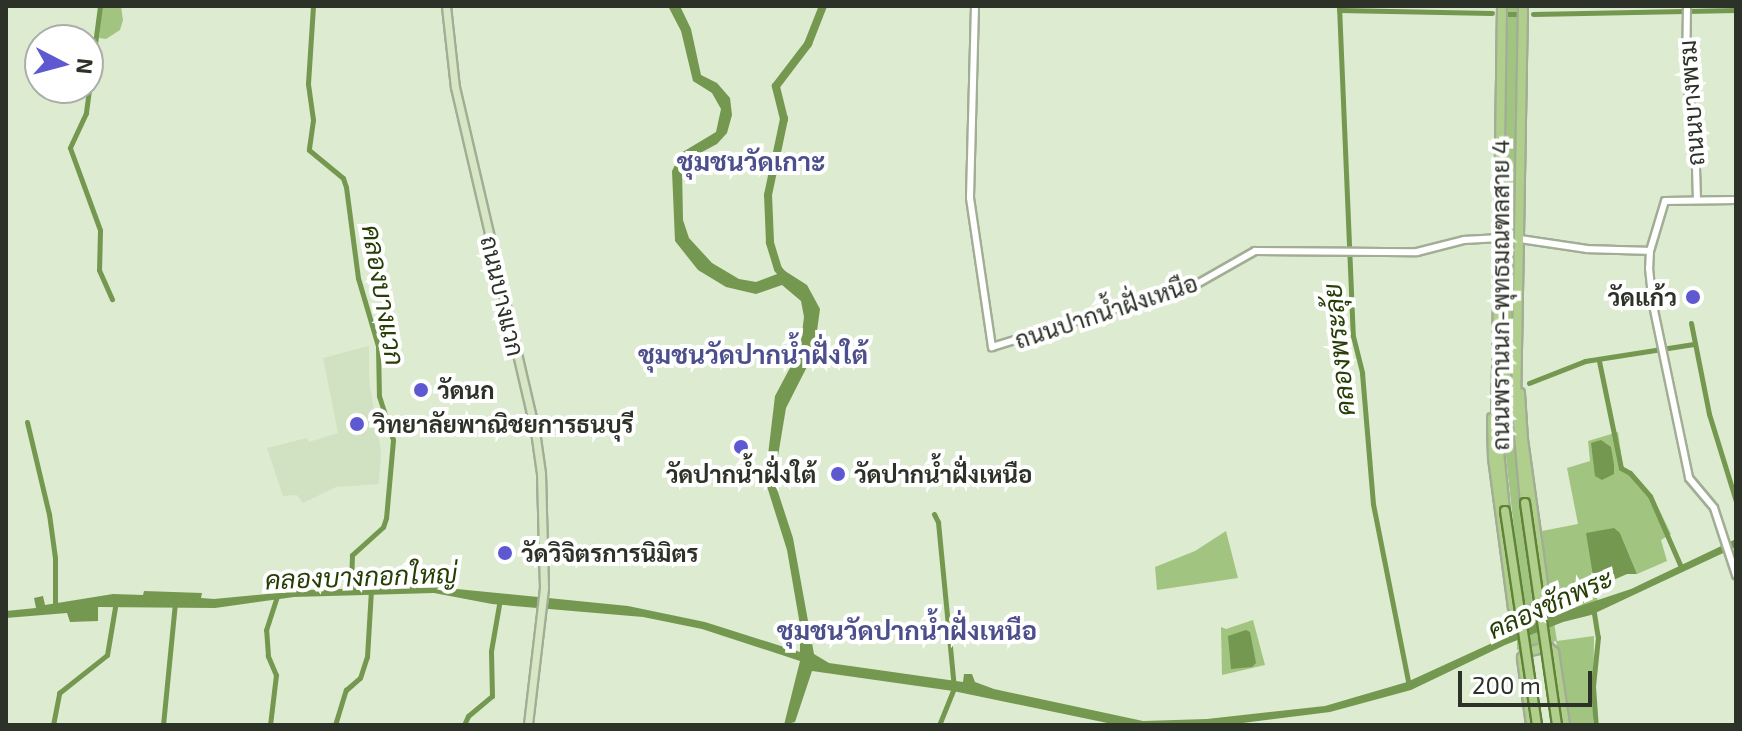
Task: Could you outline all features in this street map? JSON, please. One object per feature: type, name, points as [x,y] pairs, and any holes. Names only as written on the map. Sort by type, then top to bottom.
[{"type":"main road","name":"ถนนบางแวก","points":[[446,6],[455,87],[535,431],[541,475],[544,588],[528,725]]},
{"type":"main road","name":"ถนนพรานนก-พุทธมณฑลสาย 4","points":[[1523,6],[1517,445],[1557,725]]},
{"type":"main road","name":"ถนนพรานนก-พุทธมณฑลสาย 4","points":[[1502,7],[1496,397],[1505,511],[1534,725]]},
{"type":"main road","points":[[1496,397],[1491,429],[1493,458],[1513,607],[1519,613],[1543,608],[1545,603],[1518,381]]},
{"type":"main road","points":[[1534,725],[1522,658],[1526,652],[1548,647],[1554,652],[1565,725]]},
{"type":"street","name":"ถนนปากน้ำฝั่งเหนือ","points":[[975,6],[970,198],[992,347],[1197,284],[1255,251],[1417,252],[1464,240],[1500,238]]},
{"type":"street","name":"ถนนบางพรม","points":[[1687,11],[1686,75],[1695,142],[1697,200]]},
{"type":"street","points":[[1736,200],[1670,200],[1662,204],[1659,230],[1650,251],[1650,286],[1689,478],[1714,508],[1736,575]]},
{"type":"street","points":[[1520,239],[1587,249],[1650,251]]},
{"type":"shaded area","points":[[102,6],[121,6],[123,20],[120,30],[104,39],[104,24],[100,24]]},
{"type":"shaded area","points":[[668,6],[680,6],[691,29],[701,75],[717,83],[730,98],[732,115],[727,133],[717,144],[687,160],[682,168],[683,220],[689,238],[712,263],[739,279],[756,282],[785,271],[807,285],[820,309],[814,353],[786,408],[776,468],[777,489],[793,538],[814,654],[829,663],[963,682],[964,674],[972,674],[975,682],[994,689],[1143,721],[1207,719],[1325,706],[1407,682],[1553,615],[1631,589],[1736,539],[1736,547],[1591,615],[1563,622],[1505,645],[1411,690],[1330,712],[1227,725],[1117,725],[953,691],[812,671],[795,722],[784,725],[800,661],[702,629],[643,617],[492,604],[434,593],[294,597],[215,608],[98,607],[98,621],[70,622],[67,613],[6,618],[6,611],[36,608],[34,598],[43,596],[45,605],[113,594],[143,595],[144,591],[202,593],[201,598],[214,599],[288,592],[288,581],[306,580],[307,590],[391,584],[391,578],[406,578],[406,584],[628,606],[705,622],[800,652],[800,625],[787,550],[765,480],[775,396],[800,349],[804,317],[801,301],[782,285],[756,294],[726,287],[698,270],[675,241],[672,171],[681,153],[716,132],[721,109],[712,93],[693,81],[681,31]]},
{"type":"shaded area","points":[[1508,6],[1518,6],[1513,406],[1525,533],[1544,608],[1549,607],[1542,531],[1578,524],[1567,468],[1590,461],[1588,441],[1618,432],[1623,467],[1652,495],[1671,534],[1661,540],[1667,561],[1637,574],[1620,533],[1595,588],[1598,602],[1553,616],[1557,641],[1594,636],[1593,725],[1570,725],[1556,641],[1517,650],[1517,618],[1506,541],[1515,538],[1502,422]]},
{"type":"shaded area","name":"วิทยาลัยพาณิชยการธนบุรี","points":[[369,346],[369,380],[381,452],[379,484],[336,487],[303,503],[297,495],[283,496],[267,448],[307,438],[309,442],[338,433],[323,358]]},
{"type":"shaded area","points":[[1601,440],[1611,447],[1614,465],[1614,474],[1602,480],[1595,476],[1591,443]]},
{"type":"shaded area","points":[[1614,528],[1620,533],[1637,574],[1627,574],[1595,588],[1586,533]]},
{"type":"shaded area","points":[[1226,531],[1238,578],[1157,590],[1155,567],[1195,551]]},
{"type":"shaded area","points":[[1253,620],[1265,665],[1222,675],[1221,627],[1226,629]]},
{"type":"shaded area","points":[[1246,630],[1250,632],[1256,663],[1252,667],[1231,669],[1228,636]]},
{"type":"waterway","points":[[100,6],[86,113],[70,148],[100,230],[99,270],[112,299]]},
{"type":"waterway","name":"คลองบางแวก","points":[[313,6],[308,84],[313,120],[309,150],[343,178],[346,187],[358,278],[378,346],[379,396],[393,440],[386,518],[383,527],[352,555],[351,592]]},
{"type":"waterway","points":[[787,279],[778,269],[770,242],[768,195],[784,119],[776,86],[808,44],[823,6]]},
{"type":"waterway","name":"คลองพระลุ้ย","points":[[1339,6],[1353,336],[1362,373],[1373,504],[1409,685]]},
{"type":"waterway","points":[[1339,10],[1492,13]]},
{"type":"waterway","points":[[1533,14],[1736,10]]},
{"type":"waterway","points":[[1509,14],[1517,14]]},
{"type":"waterway","points":[[1691,323],[1709,414],[1736,501]]},
{"type":"waterway","points":[[1529,383],[1585,361],[1694,344]]},
{"type":"waterway","points":[[1599,361],[1621,468],[1630,473],[1650,496],[1681,567]]},
{"type":"waterway","points":[[27,422],[49,514],[55,558],[55,608]]},
{"type":"waterway","points":[[934,514],[938,522],[954,688],[939,725]]},
{"type":"waterway","name":"คลองบางกอกใหญ่","points":[[335,725],[346,690],[360,678],[367,657],[371,590]]},
{"type":"waterway","name":"คลองบางกอกใหญ่","points":[[270,725],[276,675],[268,656],[266,630],[277,596]]},
{"type":"waterway","points":[[464,725],[468,716],[492,696],[491,651],[500,599]]},
{"type":"waterway","points":[[53,725],[59,693],[107,655],[116,601]]},
{"type":"waterway","points":[[163,725],[175,603]]},
{"type":"waterway","name":"คลองชักพระ","points":[[1593,607],[1598,637],[1593,686],[1596,725]]},
{"type":"place","name":"วัดแก้ว","points":[[1693,297]]},
{"type":"place","name":"วัดนก","points":[[421,390]]},
{"type":"place","name":"วิทยาลัยพาณิชยการธนบุรี","points":[[357,424]]},
{"type":"place","name":"วัดปากน้ำฝั่งใต้","points":[[741,447]]},
{"type":"place","name":"วัดปากน้ำฝั่งเหนือ","points":[[838,474]]},
{"type":"place","name":"วัดวิจิตรการนิมิตร","points":[[505,553]]},
{"type":"district","name":"ชุมชนวัดเกาะ","points":[[751,161]]},
{"type":"district","name":"ชุมชนวัดปากน้ำฝั่งใต้","points":[[753,354]]},
{"type":"district","name":"ชุมชนวัดปากน้ำฝั่งเหนือ","points":[[907,630]]}]
